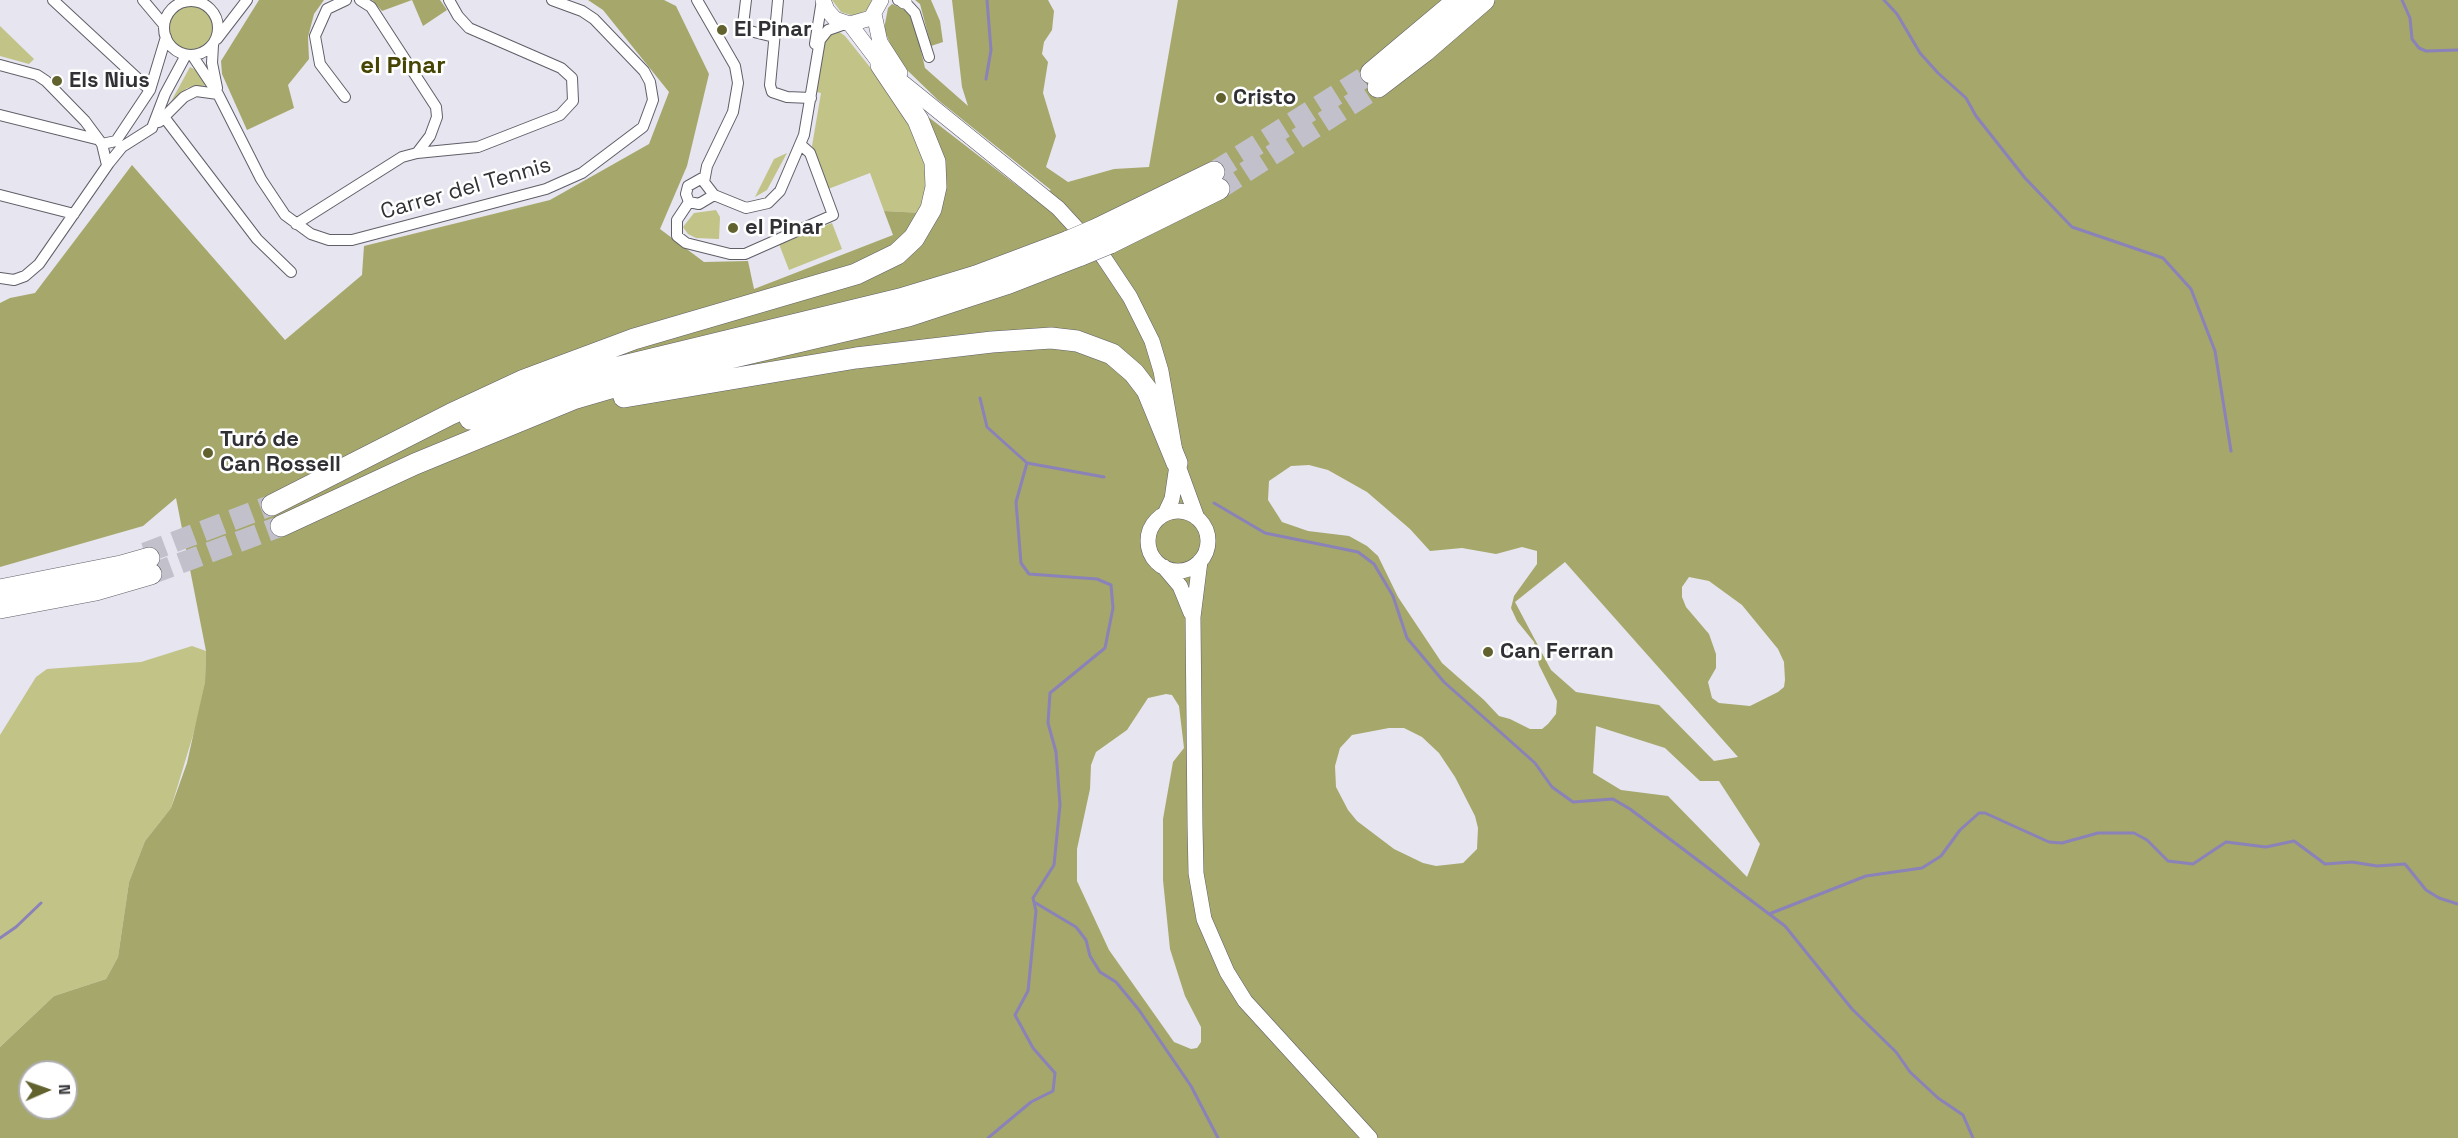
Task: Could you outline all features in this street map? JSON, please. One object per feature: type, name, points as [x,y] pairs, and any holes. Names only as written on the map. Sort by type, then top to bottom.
[{"type":"highway","points":[[1458,0],[1375,80],[1450,30],[1484,0]]},
{"type":"highway","points":[[276,514],[451,414],[535,376],[634,339],[856,274],[897,254],[914,238],[931,209],[936,187],[935,162],[918,120],[881,65]]},
{"type":"highway","points":[[276,514],[415,464],[573,399],[645,378],[926,311],[1104,236],[1216,181]]},
{"type":"highway","points":[[276,514],[464,422],[566,383],[645,360],[900,300],[1075,248]]},
{"type":"highway","points":[[550,409],[856,358],[1051,338],[1077,341],[1112,354],[1134,373],[1147,390],[1177,463]]},
{"type":"highway","points":[[0,590],[148,562],[79,594],[0,608]]},
{"type":"main road","points":[[823,0],[830,15],[848,24],[881,65],[1059,208],[1104,258],[1130,297],[1152,341],[1161,371],[1177,463],[1197,518],[1206,530],[1208,541],[1206,552],[1200,561],[1185,570],[1164,567]]},
{"type":"main road","points":[[848,24],[861,23],[890,3]]},
{"type":"main road","points":[[890,3],[880,42],[910,88]]},
{"type":"main road","points":[[1177,463],[1172,499],[1165,514],[1152,526],[1148,542],[1152,555],[1180,586],[1192,617]]},
{"type":"main road","points":[[1165,514],[1183,511],[1197,518]]},
{"type":"main road","points":[[1200,561],[1192,617],[1196,873],[1204,919],[1227,972],[1245,1001],[1370,1138]]},
{"type":"street","points":[[53,0],[150,90]]},
{"type":"street","points":[[143,0],[164,26]]},
{"type":"street","points":[[0,115],[99,142],[116,141],[150,90],[165,37],[165,18],[175,6],[189,0],[200,1],[210,7],[218,22],[214,42]]},
{"type":"street","points":[[165,37],[177,52],[189,55],[203,53],[247,0]]},
{"type":"street","points":[[345,97],[320,64],[315,36],[327,9],[336,2],[346,0]]},
{"type":"street","points":[[360,0],[371,7],[436,107],[437,117],[430,136],[417,153]]},
{"type":"street","points":[[296,224],[402,157],[417,153],[478,147],[560,115],[573,101],[572,78],[561,68],[469,28],[458,16],[449,0]]},
{"type":"street","name":"Carrer del Tennis","points":[[189,55],[218,94],[270,195],[296,224],[329,240],[352,240],[546,189],[582,173],[643,127],[653,100],[650,82],[644,71],[594,19],[582,11],[552,0]]},
{"type":"street","points":[[689,202],[686,194],[688,186],[704,177],[733,112],[738,83],[735,66],[697,0]]},
{"type":"street","points":[[746,0],[743,25],[750,31],[774,37]]},
{"type":"street","points":[[778,0],[770,85],[772,92],[787,97],[811,98]]},
{"type":"street","points":[[704,177],[707,188],[714,195],[746,208],[768,203],[780,191],[801,145],[811,98],[818,15],[823,0]]},
{"type":"street","points":[[890,3],[915,13],[929,57]]},
{"type":"street","points":[[815,62],[824,34],[848,24]]},
{"type":"street","name":"Carrer del Tennis","points":[[214,42],[212,63],[218,94]]},
{"type":"street","points":[[152,128],[189,55]]},
{"type":"street","points":[[0,65],[37,75],[46,81],[85,121],[99,142],[107,165]]},
{"type":"street","points":[[0,278],[14,280],[25,276],[39,264],[107,165],[122,147],[152,128],[184,97],[196,91],[218,94]]},
{"type":"street","points":[[164,117],[257,239],[291,272]]},
{"type":"street","points":[[689,202],[677,220],[677,236],[686,243],[730,254],[745,254],[833,215],[810,153],[801,145]]},
{"type":"street","points":[[0,195],[74,214]]},
{"type":"street","points":[[689,202],[699,204],[714,195]]},
{"type":"green space","points":[[259,0],[324,0],[314,14],[308,37],[309,59],[288,85],[294,108],[247,130],[222,74],[221,61]]},
{"type":"green space","points":[[372,0],[412,0],[382,11]]},
{"type":"green space","points":[[412,0],[440,0],[447,10],[423,26]]},
{"type":"green space","points":[[588,0],[664,0],[676,6],[709,74],[687,166],[660,229],[704,262],[748,261],[754,289],[893,235],[884,211],[923,213],[885,267],[936,204],[918,109],[1032,197],[1051,190],[938,100],[907,70],[894,53],[884,29],[888,8],[892,4],[908,11],[915,25],[925,68],[968,106],[962,87],[952,0],[1048,0],[1054,11],[1052,30],[1044,42],[1042,54],[1048,62],[1043,93],[1056,136],[1046,167],[1068,182],[1114,169],[1149,167],[1178,0],[2458,0],[2458,1138],[0,1138],[0,1047],[54,996],[106,979],[118,957],[129,882],[145,841],[171,808],[187,763],[205,682],[206,651],[176,498],[143,526],[0,567],[0,303],[10,298],[35,293],[132,165],[285,340],[362,275],[364,246],[550,200],[649,144],[669,92],[603,10]],"holes":[[[1309,465],[1328,470],[1367,492],[1410,529],[1430,551],[1462,548],[1496,554],[1522,547],[1537,551],[1537,564],[1514,596],[1511,608],[1517,621],[1534,642],[1539,665],[1557,701],[1556,714],[1548,724],[1542,729],[1530,729],[1499,716],[1442,663],[1398,597],[1378,556],[1367,546],[1349,536],[1308,531],[1282,522],[1268,500],[1269,481],[1291,466]],[[1565,562],[1738,757],[1714,761],[1659,705],[1576,692],[1551,670],[1515,602]],[[1689,577],[1709,581],[1742,605],[1778,649],[1784,662],[1784,687],[1750,706],[1719,703],[1712,698],[1708,682],[1716,668],[1716,654],[1709,634],[1686,607],[1682,597],[1682,587]],[[1172,695],[1179,706],[1184,748],[1173,762],[1163,819],[1163,880],[1170,949],[1185,996],[1201,1027],[1201,1042],[1197,1048],[1191,1049],[1174,1042],[1109,950],[1077,881],[1077,849],[1090,789],[1091,765],[1096,752],[1127,730],[1148,698]],[[1596,726],[1665,748],[1700,781],[1719,781],[1760,844],[1747,877],[1668,796],[1621,790],[1593,773]],[[1389,728],[1404,728],[1422,737],[1439,753],[1455,777],[1475,816],[1478,828],[1477,849],[1463,863],[1436,866],[1423,863],[1394,849],[1357,821],[1348,810],[1336,787],[1335,766],[1340,748],[1352,735]]]},
{"type":"green space","points":[[832,0],[872,0],[867,10],[854,16],[841,12]]},
{"type":"green space","points":[[915,0],[931,0],[940,21],[943,42],[931,46],[920,4]]},
{"type":"green space","points":[[191,6],[200,7],[207,12],[212,19],[212,37],[207,44],[200,49],[191,50],[182,49],[175,44],[170,37],[169,28],[170,19],[175,12],[182,7]]},
{"type":"green space","points":[[0,26],[34,59],[29,64],[0,56]]},
{"type":"green space","points":[[838,31],[845,36],[911,118],[930,179],[923,213],[884,211],[870,173],[828,189],[812,146],[821,93],[816,92],[821,52],[827,34]]},
{"type":"green space","points":[[190,67],[202,73],[209,85],[187,88],[167,109]]},
{"type":"green space","points":[[787,153],[767,190],[755,197],[774,159]]},
{"type":"green space","points":[[716,210],[720,217],[719,239],[696,238],[688,234],[683,227],[694,213]]},
{"type":"green space","points":[[832,223],[842,249],[789,270],[779,244]]},
{"type":"green space","points":[[192,646],[206,651],[205,682],[197,722],[171,808],[145,841],[129,882],[118,957],[106,979],[54,996],[0,1047],[0,735],[36,677],[47,669],[141,662]]},
{"type":"waterway","points":[[986,79],[991,50],[987,0]]},
{"type":"waterway","points":[[1884,0],[1897,14],[1920,53],[1966,98],[1976,116],[2025,178],[2072,227],[2163,258],[2191,289],[2215,351],[2231,451]]},
{"type":"waterway","points":[[2402,0],[2410,18],[2412,39],[2419,48],[2426,51],[2458,50]]},
{"type":"waterway","points":[[980,398],[987,427],[1027,463],[1016,502],[1021,563],[1029,574],[1097,579],[1111,585],[1113,608],[1105,648],[1050,693],[1048,723],[1056,752],[1060,805],[1054,865],[1033,898],[1036,911],[1028,991],[1015,1015],[1033,1048],[1055,1073],[1053,1091],[1031,1102],[988,1138]]},
{"type":"waterway","points":[[1027,463],[1104,477]]},
{"type":"waterway","points":[[1214,503],[1265,533],[1358,552],[1374,564],[1393,596],[1407,638],[1444,682],[1535,763],[1552,787],[1573,802],[1613,799],[1630,809],[1785,926],[1852,1009],[1896,1052],[1910,1072],[1938,1098],[1963,1115],[1973,1138]]},
{"type":"waterway","points":[[1769,914],[1866,876],[1922,868],[1941,856],[1960,830],[1979,813],[1985,813],[2049,842],[2062,843],[2098,833],[2134,833],[2147,840],[2168,861],[2193,864],[2226,842],[2266,847],[2294,841],[2325,864],[2352,862],[2377,866],[2405,864],[2426,890],[2439,898],[2458,904]]},
{"type":"waterway","points":[[1034,902],[1076,927],[1086,940],[1090,956],[1100,972],[1116,982],[1139,1010],[1191,1086],[1218,1138]]},
{"type":"waterway","points":[[0,938],[16,927],[41,903]]},
{"type":"tunnel","points":[[1214,172],[1371,73]]},
{"type":"tunnel","points":[[1219,189],[1378,87]]},
{"type":"tunnel","points":[[145,553],[272,505]]},
{"type":"tunnel","points":[[151,574],[281,526]]},
{"type":"place","name":"El Pinar","points":[[722,30]]},
{"type":"place","name":"Els Nius","points":[[57,81]]},
{"type":"place","name":"Cristo","points":[[1221,98]]},
{"type":"place","name":"el Pinar","points":[[733,228]]},
{"type":"place","name":"Turó de Can Rossell","points":[[208,453]]},
{"type":"place","name":"Can Ferran","points":[[1488,652]]},
{"type":"district","name":"el Pinar","points":[[403,66]]}]
